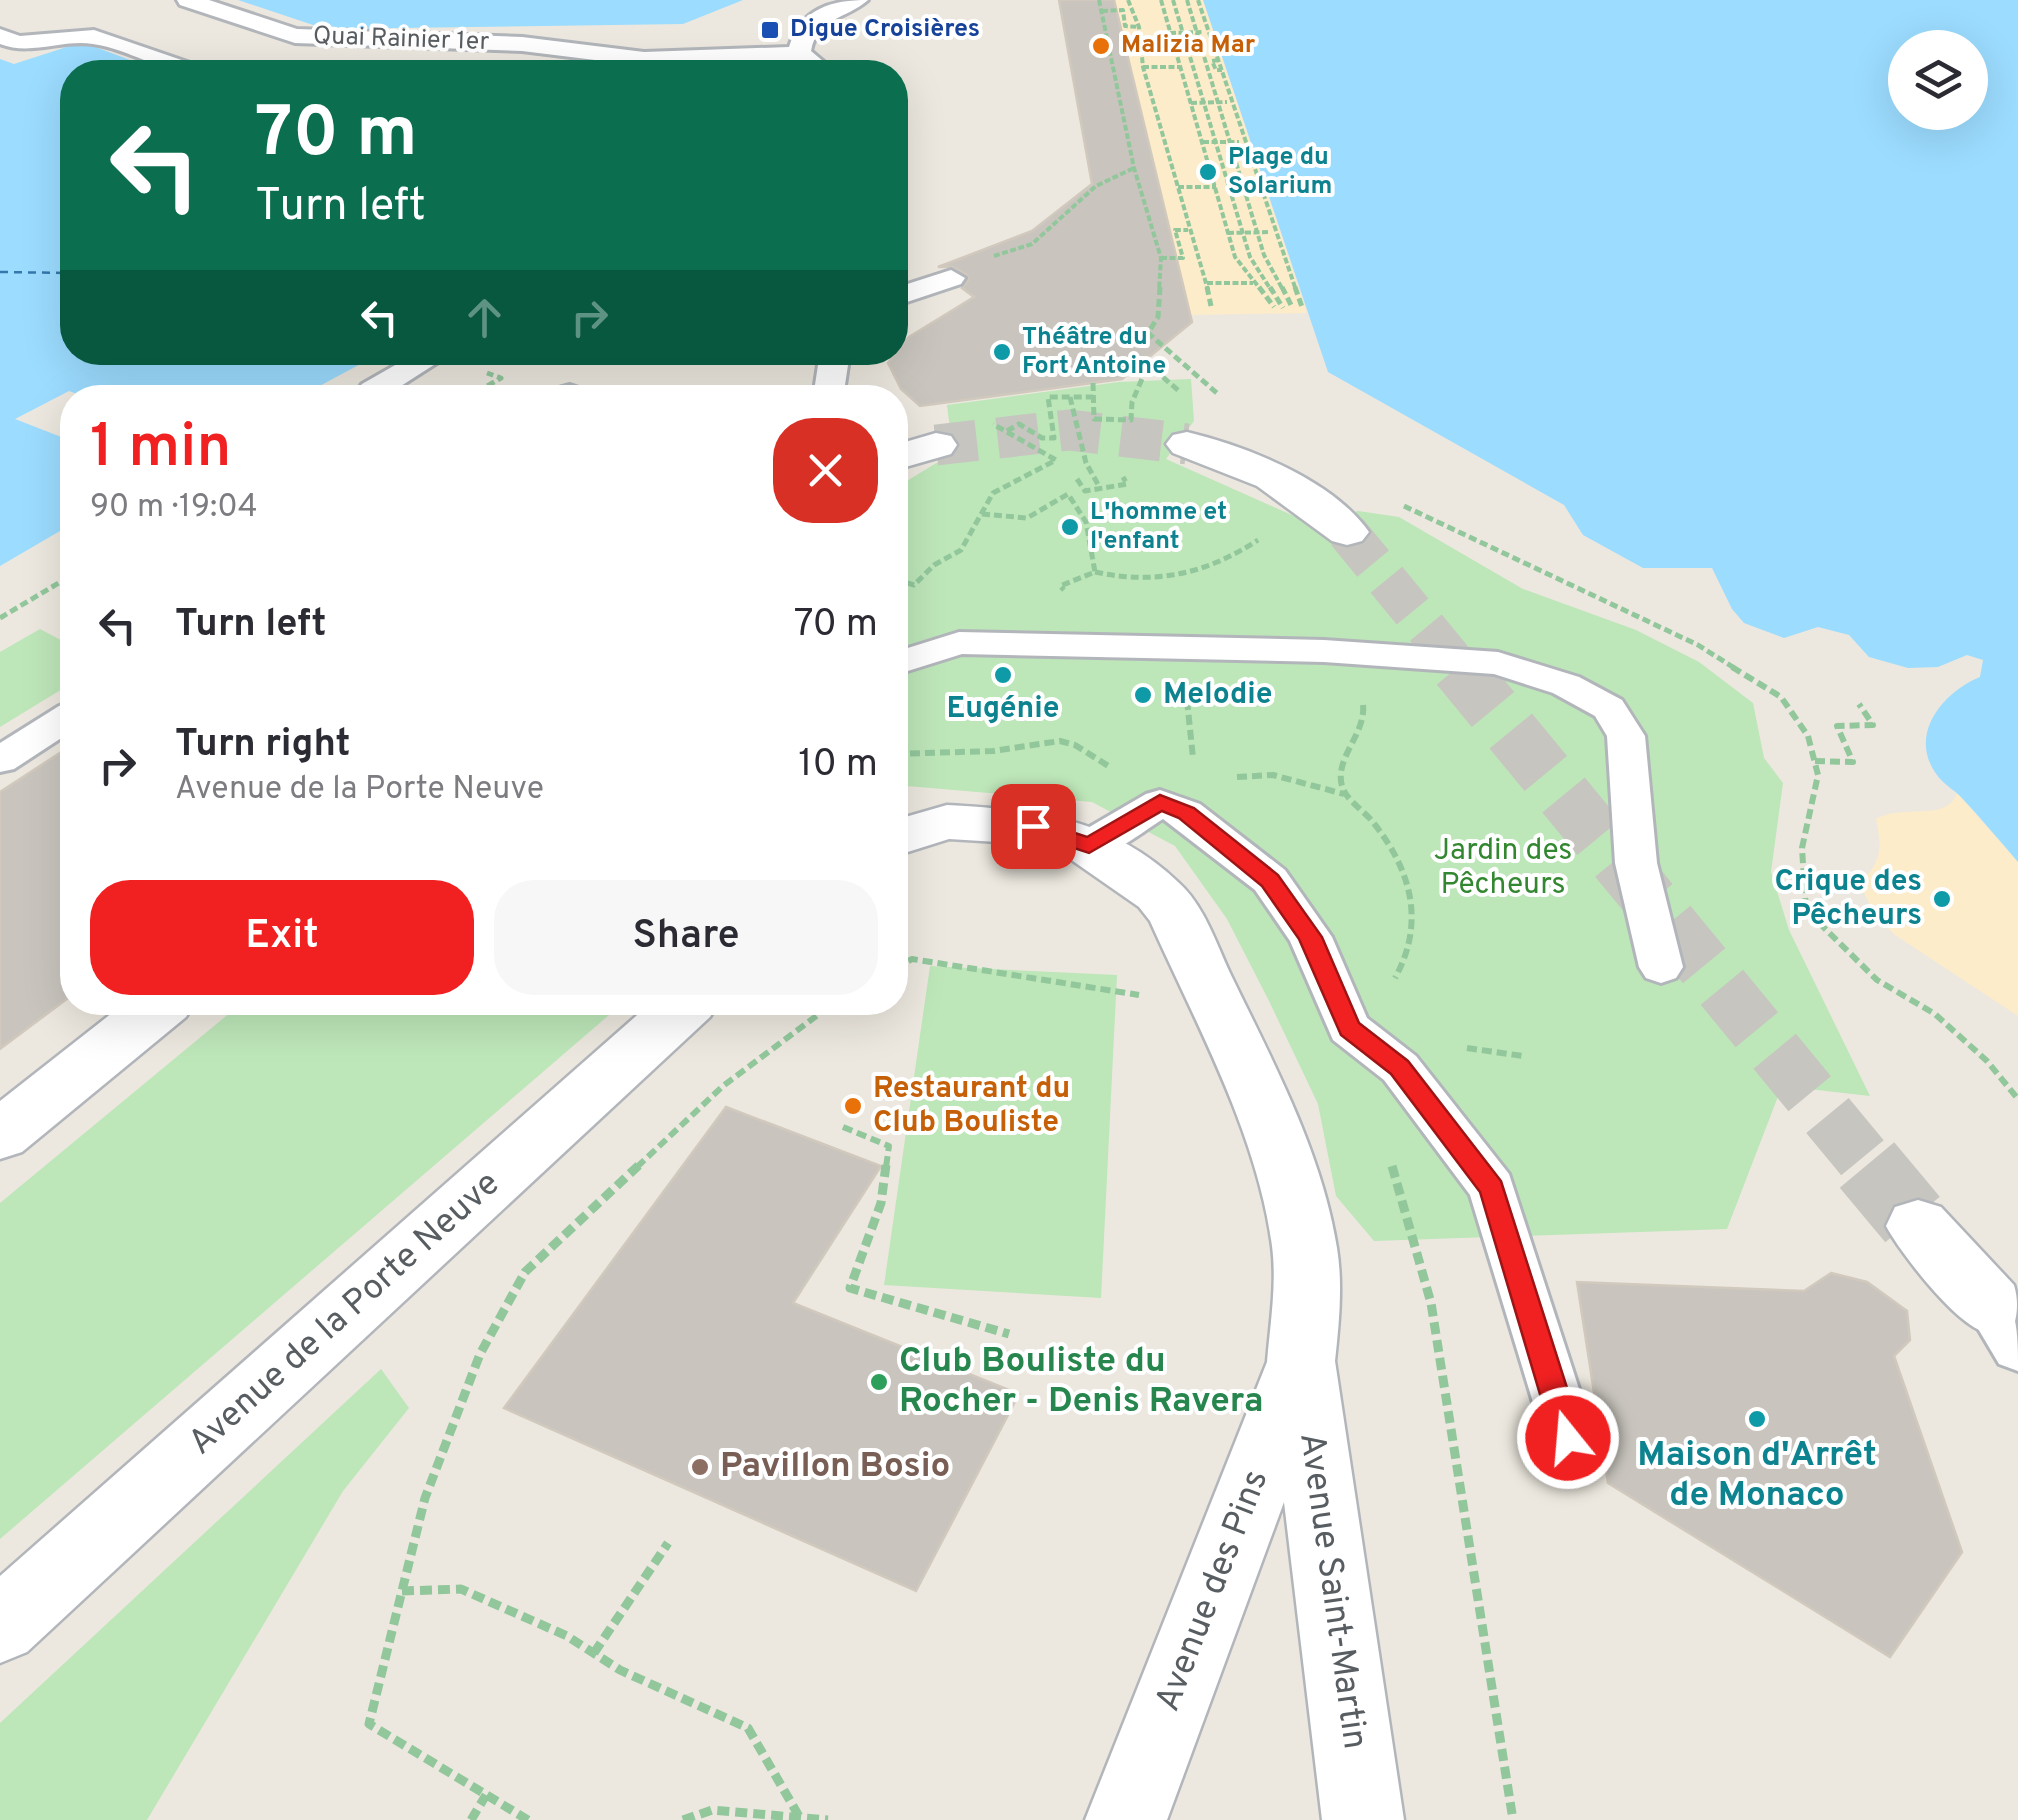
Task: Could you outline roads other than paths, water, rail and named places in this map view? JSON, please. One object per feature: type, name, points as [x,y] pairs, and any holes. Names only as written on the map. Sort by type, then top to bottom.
[{"type":"street","points":[[1186,444],[1245,462],[1302,492],[1347,532]]},
{"type":"street","points":[[908,454],[936,445]]},
{"type":"street","points":[[908,834],[947,822],[1033,826],[1089,846],[1158,894],[1174,913],[1231,1039],[1302,1233],[1308,1293],[1300,1361]]},
{"type":"street","points":[[0,1135],[150,1015]]},
{"type":"street","name":"Avenue de la Porte Neuve","points":[[0,1626],[676,1015]]},
{"type":"street","points":[[1918,1226],[2011,1322]]},
{"type":"street","name":"Avenue des Pins","points":[[1126,1820],[1300,1361]]},
{"type":"street","name":"Avenue Saint-Martin","points":[[1300,1361],[1363,1820]]},
{"type":"lane","name":"Quai Rainier 1er","points":[[188,0],[295,36],[522,44],[644,60],[800,52]]},
{"type":"lane","points":[[810,60],[800,52],[801,36],[814,20],[857,0]]},
{"type":"lane","points":[[0,36],[18,43],[94,37],[160,60]]},
{"type":"lane","points":[[908,293],[951,278]]},
{"type":"lane","points":[[382,385],[417,365]]},
{"type":"lane","points":[[908,660],[959,643],[1324,650],[1498,663],[1566,685],[1609,708],[1626,736],[1636,863],[1661,967]]},
{"type":"lane","points":[[0,760],[60,722]]},
{"type":"lane","points":[[1089,846],[1160,802],[1186,813],[1270,880],[1310,937],[1349,1028],[1400,1068],[1492,1188],[1568,1438]]},
{"type":"water","points":[[238,0],[743,0],[683,24],[325,29]]},
{"type":"water","points":[[1203,0],[2018,0],[2018,862],[1939,778],[1926,745],[1933,717],[1953,693],[1980,677],[1983,660],[1967,655],[1938,667],[1908,668],[1869,657],[1849,635],[1818,627],[1784,638],[1744,623],[1732,609],[1712,568],[1643,568],[1583,535],[1564,505],[1328,372]]},
{"type":"water","points":[[82,42],[130,60],[60,60],[60,365],[359,365],[321,385],[60,385],[60,531],[0,566],[0,59],[14,64]]},
{"type":"tunnel","points":[[936,445],[1069,430],[1187,444]]},
{"type":"tunnel","points":[[1347,532],[1460,669]]},
{"type":"tunnel","points":[[1458,667],[1870,1167]]},
{"type":"tunnel","points":[[1867,1165],[1918,1226]]},
{"type":"place","name":"Digue Croisières","points":[[770,30]]},
{"type":"place","name":"Malizia Mar","points":[[1101,46]]},
{"type":"place","name":"Plage du Solarium","points":[[1208,172]]},
{"type":"place","name":"Théâtre du Fort Antoine","points":[[1002,352]]},
{"type":"place","name":"L'homme et l'enfant","points":[[1070,527]]},
{"type":"place","name":"Eugénie","points":[[1003,675]]},
{"type":"place","name":"Melodie","points":[[1143,695]]},
{"type":"place","name":"Crique des Pêcheurs","points":[[1942,899]]},
{"type":"place","name":"Restaurant du Club Bouliste","points":[[853,1106]]},
{"type":"place","name":"Club Bouliste du Rocher - Denis Ravera","points":[[879,1382]]},
{"type":"place","name":"Maison d'Arrêt de Monaco","points":[[1757,1419]]},
{"type":"place","name":"Pavillon Bosio","points":[[700,1467]]},
{"type":"park label","name":"Jardin des Pêcheurs","points":[[1503,868]]}]
